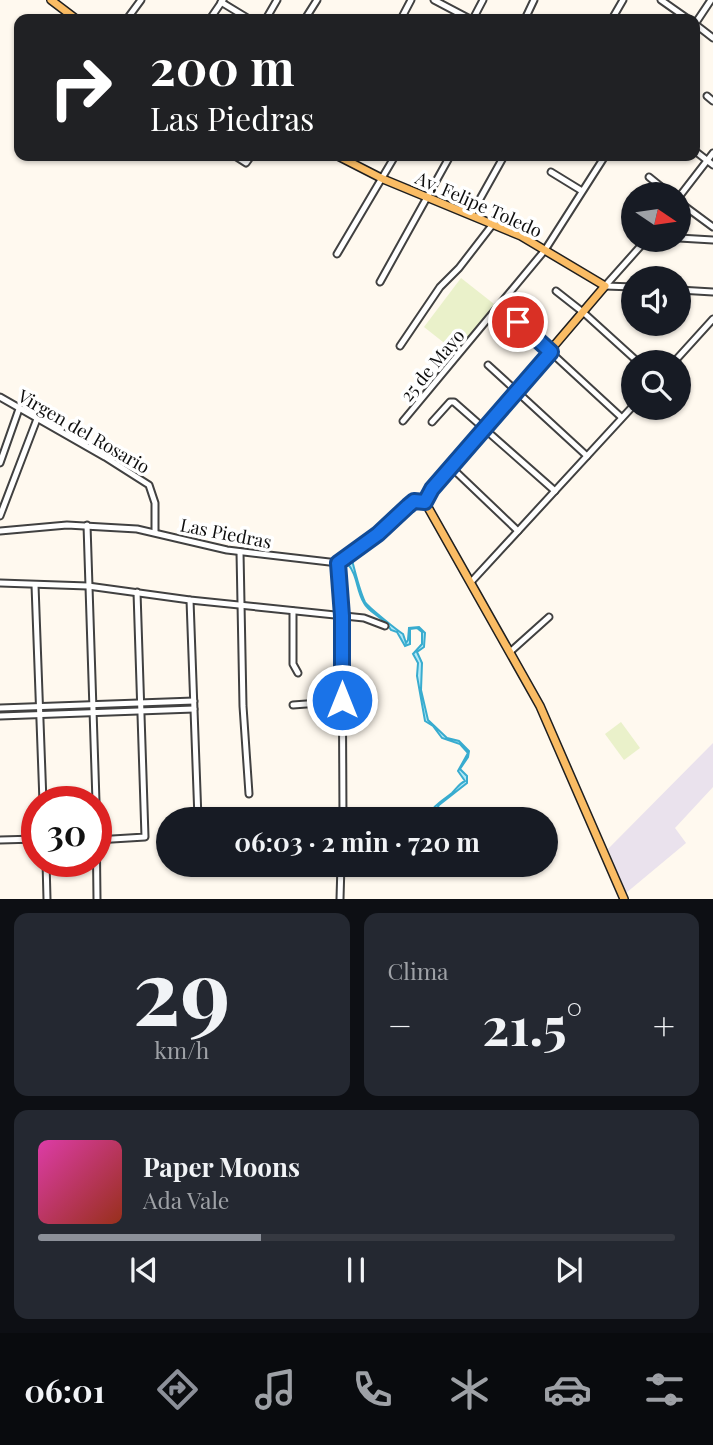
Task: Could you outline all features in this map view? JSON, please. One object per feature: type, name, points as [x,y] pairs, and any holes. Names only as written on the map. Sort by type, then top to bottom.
[{"type":"main road","points":[[51,0],[69,14]]},
{"type":"main road","name":"Av. Felipe Toledo","points":[[348,161],[383,179],[493,224],[545,250],[605,286]]},
{"type":"main road","points":[[605,286],[432,489],[425,502],[540,706],[624,899]]},
{"type":"street","points":[[434,0],[462,14]]},
{"type":"street","points":[[661,0],[681,14]]},
{"type":"street","points":[[700,16],[711,0]]},
{"type":"street","points":[[222,1],[242,14]]},
{"type":"street","points":[[691,186],[710,163],[713,153]]},
{"type":"street","points":[[337,254],[392,161]]},
{"type":"street","points":[[380,282],[447,161]]},
{"type":"street","points":[[471,215],[501,161]]},
{"type":"street","name":"25 de Mayo","points":[[402,421],[545,250],[602,161]]},
{"type":"street","points":[[551,172],[582,191]]},
{"type":"street","points":[[649,177],[655,182]]},
{"type":"street","points":[[691,210],[713,227]]},
{"type":"street","points":[[400,346],[440,287],[459,268],[493,224]]},
{"type":"street","points":[[691,239],[713,240]]},
{"type":"street","points":[[605,286],[635,252]]},
{"type":"street","points":[[605,286],[621,287]]},
{"type":"street","points":[[691,291],[713,292]]},
{"type":"street","points":[[556,292],[625,350]]},
{"type":"street","points":[[685,350],[713,319]]},
{"type":"street","points":[[471,582],[621,417],[518,322]]},
{"type":"street","points":[[488,365],[587,456]]},
{"type":"street","name":"Virgen del Rosario","points":[[0,397],[149,485],[155,503],[155,532]]},
{"type":"street","points":[[432,422],[452,402],[555,491]]},
{"type":"street","points":[[0,463],[19,409]]},
{"type":"street","points":[[0,516],[37,419]]},
{"type":"street","points":[[452,468],[518,531]]},
{"type":"street","points":[[342,807],[340,562],[378,534],[414,501],[425,502]]},
{"type":"street","points":[[87,525],[96,786]]},
{"type":"street","name":"Las Piedras","points":[[0,531],[87,525],[155,532],[240,552],[340,562]]},
{"type":"street","points":[[240,552],[249,794]]},
{"type":"street","points":[[0,583],[88,586],[240,606],[364,618],[385,625]]},
{"type":"street","points":[[36,585],[42,786]]},
{"type":"street","points":[[112,839],[145,838],[137,592]]},
{"type":"street","points":[[190,600],[198,807]]},
{"type":"street","points":[[293,611],[293,664],[298,673]]},
{"type":"street","points":[[510,652],[549,617]]},
{"type":"street","points":[[293,705],[373,699]]},
{"type":"street","points":[[0,716],[194,701]]},
{"type":"street","points":[[0,708],[141,711],[194,709]]},
{"type":"street","points":[[0,840],[21,839]]},
{"type":"street","points":[[46,877],[47,899]]},
{"type":"street","points":[[97,877],[97,899]]},
{"type":"street","points":[[340,899],[341,877]]},
{"type":"shaded area","points":[[713,743],[713,787],[675,828],[686,843],[626,893],[608,849]]},
{"type":"green space","points":[[461,278],[494,304],[457,353],[424,327]]},
{"type":"green space","points":[[621,722],[640,748],[624,760],[605,734]]},
{"type":"water","points":[[352,560],[367,605],[403,634],[406,643],[409,628],[419,627],[425,633],[424,647],[417,652],[422,663],[421,690],[428,720],[447,738],[459,741],[469,751],[468,757],[460,769],[467,776],[467,783],[438,807],[435,807],[465,781],[458,771],[468,753],[460,744],[442,738],[433,726],[425,721],[417,676],[418,663],[413,654],[422,644],[422,632],[417,628],[410,629],[410,644],[405,646],[397,632],[391,630],[366,606],[347,563]]},
{"type":"route","points":[[342,700],[342,616],[338,563],[378,534],[414,501],[425,502],[432,489],[551,352],[518,322]]}]
